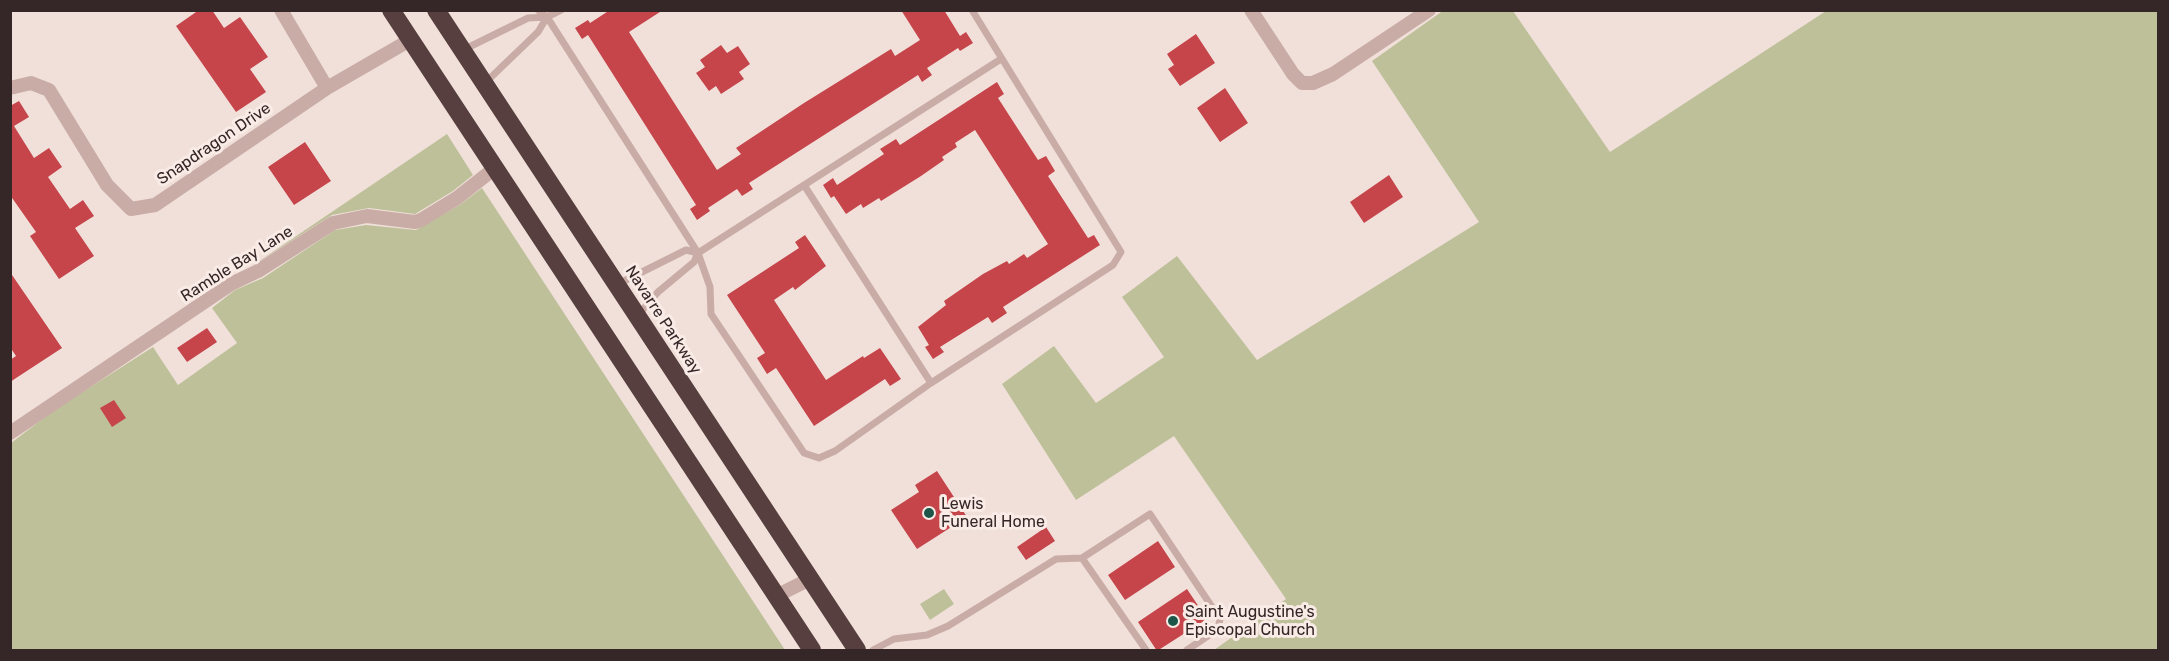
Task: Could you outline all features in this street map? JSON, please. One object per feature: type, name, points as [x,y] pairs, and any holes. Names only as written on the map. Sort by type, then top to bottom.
[{"type":"highway","points":[[391,10],[812,651]]},
{"type":"highway","name":"Navarre Parkway","points":[[436,10],[857,651]]},
{"type":"street","points":[[281,10],[327,88]]},
{"type":"street","points":[[1251,10],[1293,74],[1302,83],[1313,83],[1333,74],[1429,10]]},
{"type":"street","name":"Snapdragon Drive","points":[[10,88],[31,83],[49,90],[107,185],[131,209],[155,205],[327,88],[410,40]]},
{"type":"street","name":"Ramble Bay Lane","points":[[10,434],[231,284],[258,271],[333,223],[367,216],[415,222],[422,220],[457,198],[495,168]]},
{"type":"street","points":[[776,596],[810,579]]},
{"type":"lane","points":[[538,10],[547,17],[698,253],[710,287],[711,314],[804,453],[819,458],[835,451],[931,383],[1113,265],[1121,252],[972,10]]},
{"type":"lane","points":[[462,50],[528,18],[547,17],[561,10]]},
{"type":"lane","points":[[484,84],[538,32],[547,17]]},
{"type":"lane","points":[[637,316],[658,292],[694,262],[698,253],[1001,59]]},
{"type":"lane","points":[[804,185],[931,383]]},
{"type":"lane","points":[[617,285],[686,250],[698,253]]},
{"type":"lane","points":[[873,651],[894,639],[927,635],[948,626],[1056,559],[1082,558],[1150,514],[1220,619],[1218,629],[1187,651]]},
{"type":"lane","points":[[1082,558],[1146,651]]},
{"type":"green space","points":[[1444,10],[1513,11],[1610,152],[1826,11],[2158,11],[2158,650],[1214,650],[1286,599],[1174,436],[1076,500],[1002,384],[1054,346],[1096,403],[1164,357],[1122,297],[1177,256],[1257,360],[1479,222],[1372,61]]},
{"type":"green space","points":[[447,134],[473,175],[453,191],[415,214],[369,208],[332,215],[252,266]]},
{"type":"green space","points":[[482,188],[785,650],[11,650],[11,443],[53,411],[153,347],[178,385],[237,343],[212,308],[235,290],[263,278],[335,230],[366,225],[416,230],[461,204]]},
{"type":"green space","points":[[944,589],[954,604],[930,620],[920,604]]},
{"type":"building","points":[[199,10],[212,10],[224,28],[240,17],[268,57],[250,69],[266,92],[236,112],[176,26]]},
{"type":"building","points":[[610,10],[663,10],[629,32],[717,170],[741,154],[736,148],[804,103],[891,49],[895,56],[920,40],[901,10],[944,10],[960,36],[966,32],[973,43],[960,51],[958,48],[927,68],[932,75],[922,82],[918,75],[749,183],[753,189],[742,196],[737,189],[708,208],[710,211],[697,220],[690,209],[696,205],[588,35],[582,39],[575,28],[588,20],[590,23]]},
{"type":"building","points":[[1196,34],[1215,63],[1180,86],[1168,69],[1174,65],[1167,54]]},
{"type":"building","points":[[721,45],[727,53],[738,46],[750,64],[739,72],[744,79],[721,94],[716,86],[709,91],[696,73],[705,67],[700,60]]},
{"type":"building","points":[[997,82],[1004,94],[998,98],[1038,160],[1046,156],[1055,171],[1048,176],[1088,238],[1094,235],[1100,245],[1003,307],[1007,313],[992,323],[988,317],[940,347],[944,352],[933,359],[925,347],[929,345],[918,327],[946,305],[944,301],[983,274],[1007,261],[1009,264],[1024,254],[1027,258],[1048,244],[975,130],[955,143],[957,147],[942,157],[944,160],[881,201],[879,198],[863,208],[861,204],[846,214],[834,196],[831,198],[823,185],[833,178],[837,185],[884,154],[880,149],[896,139],[900,145]]},
{"type":"building","points":[[1225,88],[1248,123],[1220,142],[1197,108]]},
{"type":"building","points":[[19,101],[29,117],[14,126],[34,158],[49,148],[62,167],[48,177],[70,209],[83,200],[94,216],[75,228],[94,256],[59,279],[30,236],[36,232],[10,195],[10,106]]},
{"type":"building","points":[[305,142],[331,181],[294,205],[268,167]]},
{"type":"building","points":[[1389,175],[1403,197],[1364,223],[1350,202]]},
{"type":"building","points":[[805,235],[826,266],[795,290],[793,287],[774,300],[826,380],[880,348],[901,379],[890,386],[885,379],[814,426],[776,368],[767,374],[757,358],[765,353],[727,295],[799,248],[795,242]]},
{"type":"building","points":[[10,272],[62,348],[10,382],[10,360],[16,356],[10,347]]},
{"type":"building","points":[[207,328],[217,342],[187,362],[177,348]]},
{"type":"building","points":[[114,400],[126,418],[112,427],[100,408]]},
{"type":"building","name":"Lewis Funeral Home","points":[[937,471],[967,517],[917,549],[891,510],[919,492],[915,485]]},
{"type":"building","points":[[1046,527],[1055,541],[1026,560],[1017,547]]},
{"type":"building","name":"Saint Augustine's Episcopal Church","points":[[1158,541],[1175,567],[1125,600],[1108,575]]},
{"type":"building","name":"Saint Augustine's Episcopal Church","points":[[1187,589],[1207,619],[1157,651],[1138,622]]},
{"type":"place","name":"Lewis Funeral Home","points":[[929,513]]},
{"type":"place","name":"Saint Augustine's Episcopal Church","points":[[1173,621]]}]
